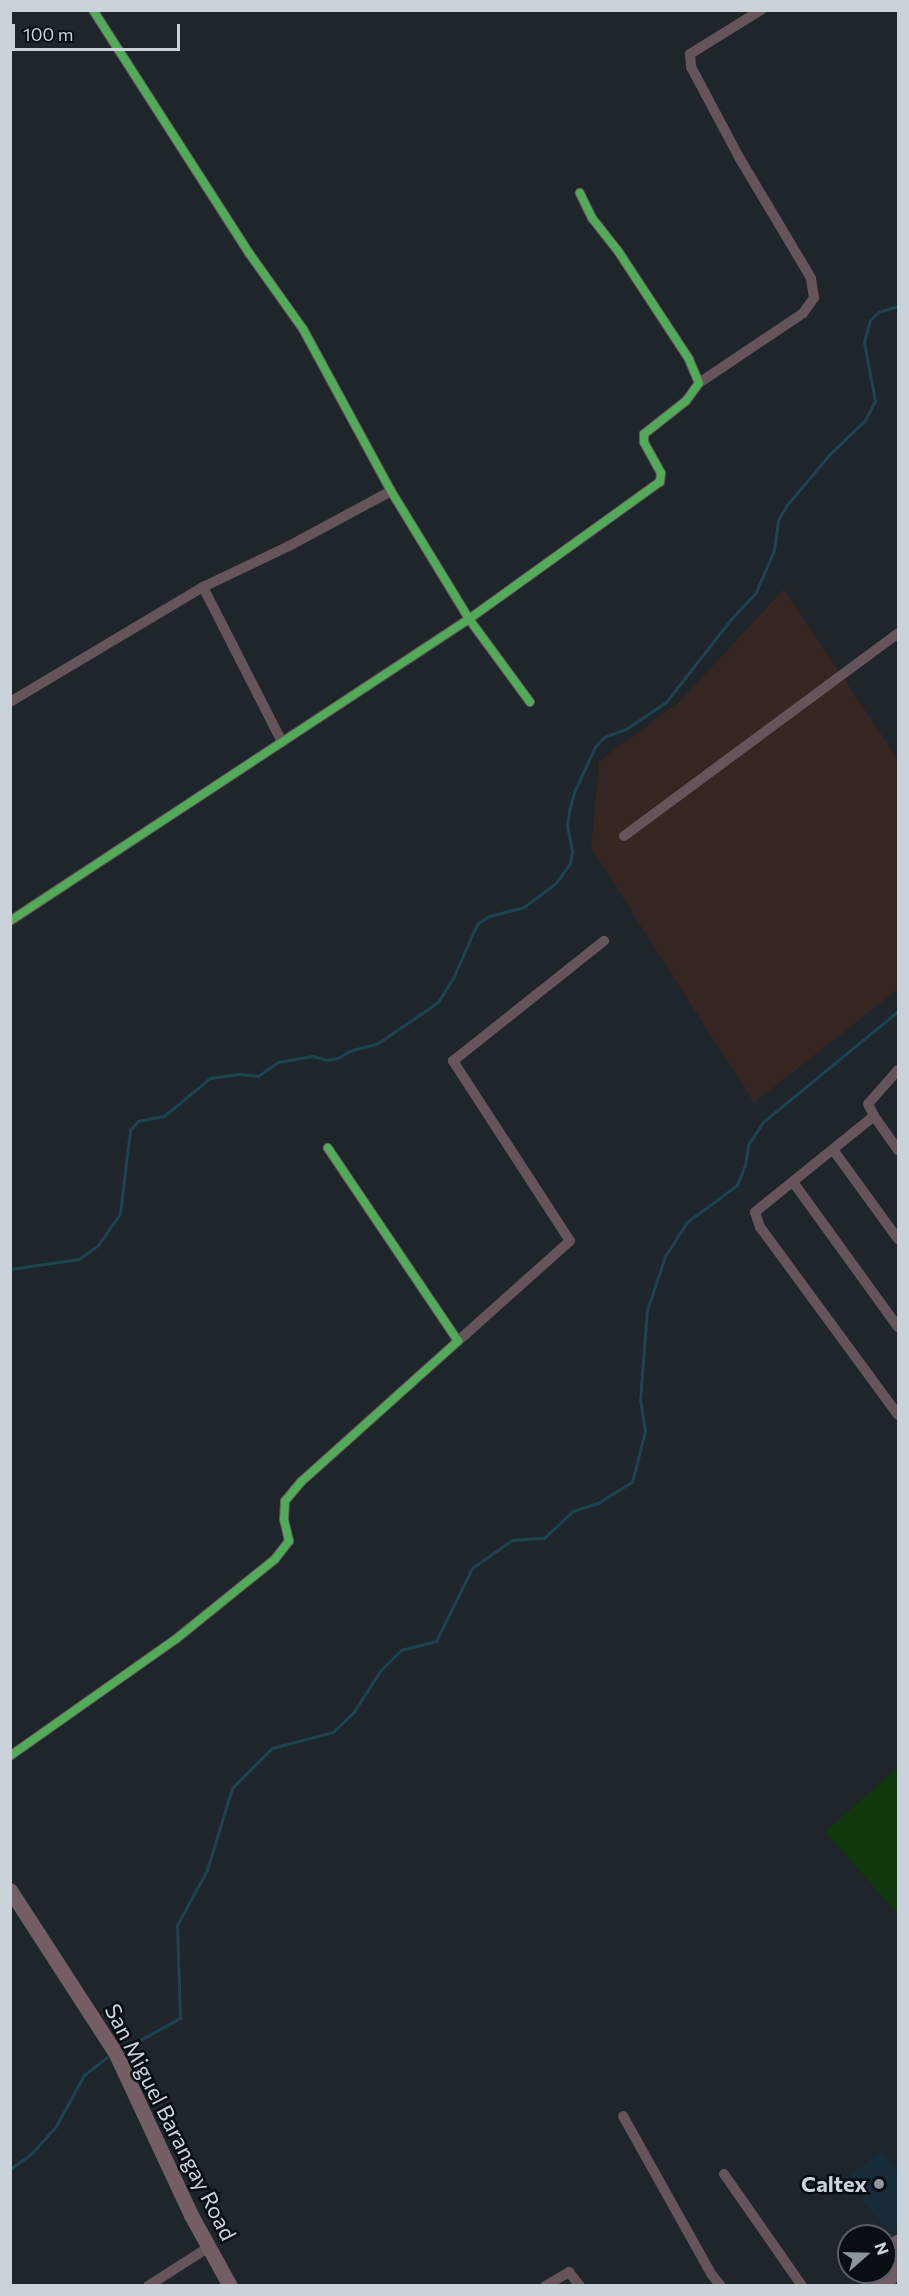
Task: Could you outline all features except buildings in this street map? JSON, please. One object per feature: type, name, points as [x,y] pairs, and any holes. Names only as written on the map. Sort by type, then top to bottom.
[{"type":"street","points":[[93,10],[249,253],[303,329],[392,491],[469,620],[530,702]]},
{"type":"street","points":[[10,921],[469,620],[656,487],[660,482],[661,473],[644,442],[644,434],[686,401],[699,383],[802,314],[814,298],[812,278],[740,159],[691,67],[690,54],[761,10]]},
{"type":"street","points":[[580,193],[592,218],[618,251],[689,359],[699,383]]},
{"type":"street","points":[[10,702],[203,588],[289,546],[392,491]]},
{"type":"street","points":[[203,588],[282,742]]},
{"type":"street","points":[[624,836],[898,633]]},
{"type":"street","points":[[10,1756],[176,1639],[275,1559],[289,1540],[284,1520],[285,1501],[302,1482],[570,1241],[453,1060],[604,941]]},
{"type":"street","points":[[898,1070],[868,1104],[898,1150]]},
{"type":"street","points":[[874,1116],[834,1151],[755,1212],[756,1220],[898,1414]]},
{"type":"street","points":[[328,1148],[458,1341]]},
{"type":"street","points":[[834,1151],[898,1239]]},
{"type":"street","points":[[793,1182],[898,1327]]},
{"type":"street","name":"San Miguel Barangay Road","points":[[10,1890],[115,2052],[188,2208],[230,2286]]},
{"type":"street","points":[[622,2116],[712,2275],[721,2286]]},
{"type":"street","points":[[724,2174],[802,2286]]},
{"type":"street","points":[[148,2286],[209,2247]]},
{"type":"street","points":[[545,2286],[569,2272],[580,2286]]},
{"type":"shaded area","points":[[784,589],[898,759],[898,989],[754,1103],[591,848],[599,761],[679,702]]},
{"type":"shaded area","name":"Caltex","points":[[883,2151],[898,2170],[897,2227],[897,2224],[883,2224],[861,2199],[867,2194],[850,2174]]},
{"type":"green space","points":[[898,1769],[898,1914],[825,1832]]},
{"type":"waterway","points":[[10,1269],[79,1259],[98,1245],[120,1213],[130,1130],[138,1121],[164,1116],[210,1078],[237,1074],[258,1076],[278,1062],[313,1056],[327,1060],[338,1058],[349,1051],[378,1043],[438,1002],[454,976],[477,924],[489,916],[524,907],[555,884],[570,863],[572,851],[567,826],[569,811],[574,792],[595,747],[604,737],[626,729],[666,702],[731,619],[756,592],[774,550],[778,520],[786,506],[830,454],[865,420],[875,401],[864,342],[870,320],[878,312],[898,306]]},
{"type":"waterway","points":[[122,2050],[180,2018],[177,1925],[207,1870],[232,1788],[272,1748],[333,1732],[353,1713],[380,1671],[401,1650],[436,1641],[472,1568],[512,1540],[544,1538],[573,1511],[598,1503],[632,1482],[645,1431],[640,1400],[647,1310],[665,1256],[687,1222],[737,1185],[745,1165],[748,1145],[763,1122],[898,1011]]},
{"type":"waterway","points":[[10,2169],[31,2154],[56,2126],[84,2075],[107,2057]]},
{"type":"cycle path","points":[[93,10],[249,253],[303,329],[391,491],[469,619],[530,702]]},
{"type":"cycle path","points":[[10,921],[469,619],[660,482],[661,473],[644,442],[644,434],[686,401],[699,383],[689,359],[618,251],[592,218],[580,193]]},
{"type":"cycle path","points":[[10,1756],[176,1639],[275,1559],[289,1541],[284,1520],[285,1501],[302,1481],[458,1341],[328,1148]]},
{"type":"place","name":"Caltex","points":[[879,2184]]}]
